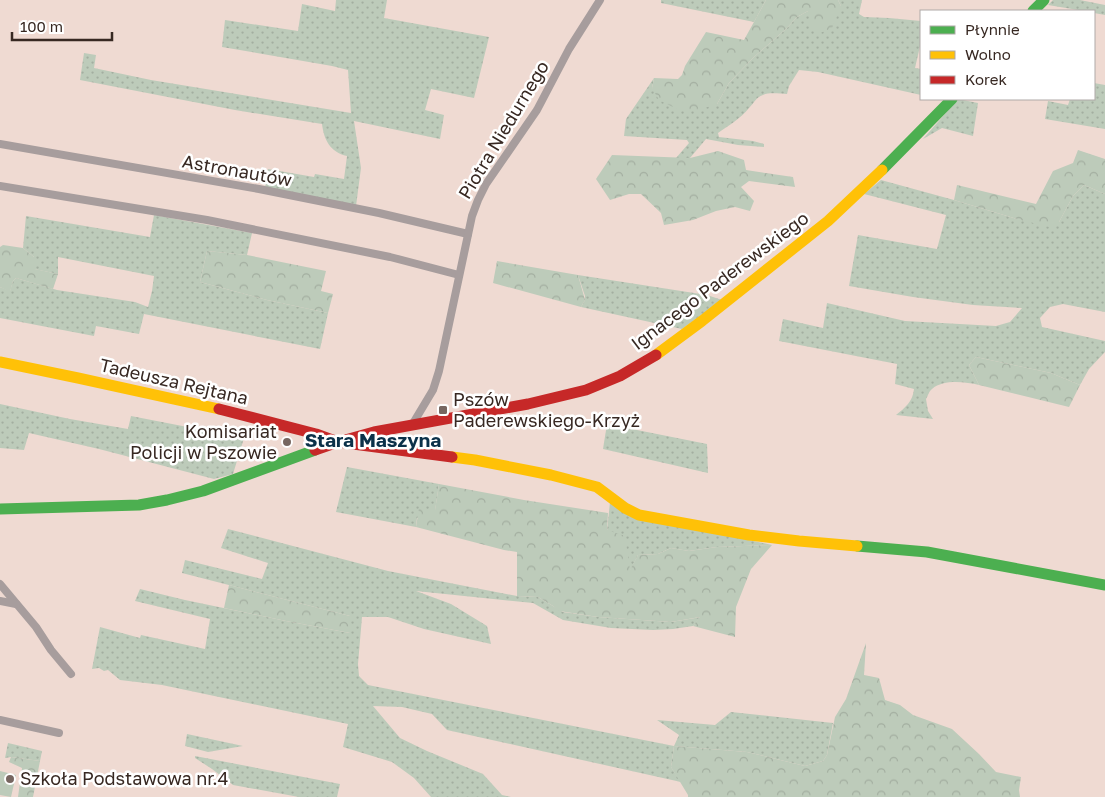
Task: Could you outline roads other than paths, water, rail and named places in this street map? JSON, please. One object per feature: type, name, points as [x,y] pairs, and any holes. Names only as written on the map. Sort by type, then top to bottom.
[{"type":"street","name":"Piotra Niedurnego","points":[[412,426],[433,390],[439,371],[473,212],[486,184],[537,110],[568,49],[600,0]]},
{"type":"street","points":[[1034,10],[1044,0]]},
{"type":"street","name":"Ignacego Paderewskiego","points":[[0,509],[140,505],[167,500],[203,491],[338,442],[374,432],[528,404],[586,390],[620,376],[652,358],[828,222],[879,175],[951,100]]},
{"type":"street","name":"Astronautów","points":[[0,144],[259,189],[379,213],[468,234]]},
{"type":"street","points":[[0,186],[207,220],[390,257],[459,275]]},
{"type":"street","name":"Tadeusza Rejtana","points":[[0,362],[206,406],[330,438],[338,442],[475,460],[551,475],[597,487],[625,508],[639,515],[750,535],[927,552],[1105,585]]},
{"type":"street","points":[[0,584],[36,627],[51,650],[71,674]]},
{"type":"street","points":[[0,601],[16,604]]},
{"type":"street","points":[[0,720],[59,734]]},
{"type":"place","name":"Pszów Paderewskiego-Krzyż","points":[[443,410]]},
{"type":"place","name":"Komisariat Policji w Pszowie","points":[[287,442]]},
{"type":"place","name":"Szkoła Podstawowa nr.4","points":[[10,779]]},
{"type":"district","name":"Stara Maszyna","points":[[373,440]]}]
